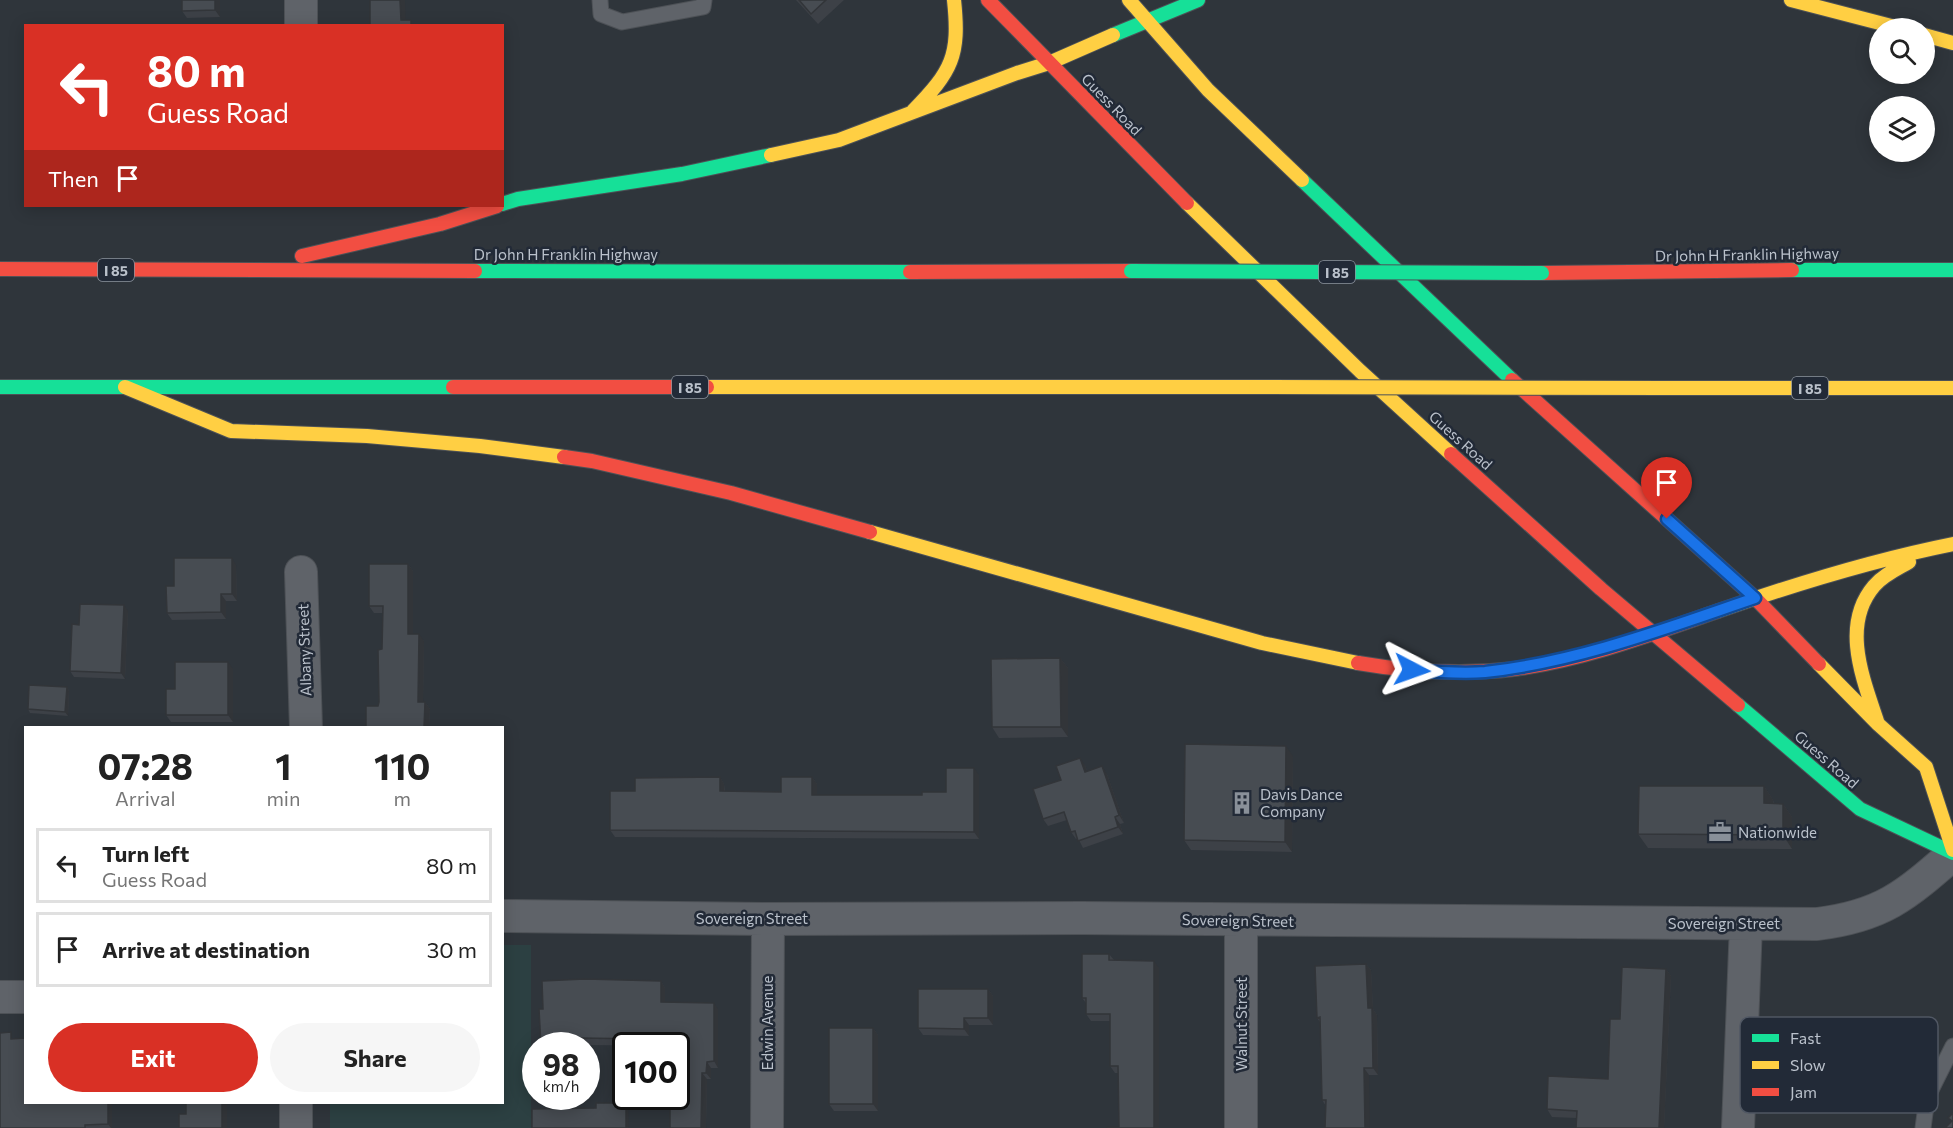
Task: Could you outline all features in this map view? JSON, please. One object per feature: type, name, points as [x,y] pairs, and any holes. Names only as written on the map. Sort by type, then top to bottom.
[{"type":"main road","points":[[910,114],[934,90],[948,68],[956,42],[954,0]]},
{"type":"main road","name":"Guess Road","points":[[988,0],[1150,167],[1360,371],[1652,634],[1715,684],[1860,809],[1953,852]]},
{"type":"main road","points":[[1129,0],[1208,90],[1492,362],[1755,598],[1878,724],[1926,767],[1953,852]]},
{"type":"main road","points":[[504,203],[518,199],[693,172],[839,140],[1049,63],[1198,0]]},
{"type":"main road","points":[[1791,0],[1869,20]]},
{"type":"main road","points":[[1935,38],[1953,43]]},
{"type":"main road","points":[[233,270],[440,224],[494,207]]},
{"type":"main road","name":"Dr John H Franklin Highway","points":[[0,269],[1542,273],[1953,270]]},
{"type":"main road","name":"I 85","points":[[0,387],[1953,388]]},
{"type":"main road","points":[[125,387],[231,431],[367,436],[480,446],[592,461],[731,493],[1262,643],[1368,665],[1434,672],[1484,672],[1533,666],[1652,634],[1755,598],[1953,544]]},
{"type":"main road","points":[[1878,724],[1858,659],[1857,632],[1863,602],[1875,585],[1928,549]]},
{"type":"street","points":[[301,0],[301,24]]},
{"type":"street","name":"Albany Street","points":[[301,572],[306,726]]},
{"type":"street","name":"Sovereign Street","points":[[504,916],[1817,924],[1844,920],[1872,912],[1914,889],[1953,852]]},
{"type":"street","name":"Edwin Avenue","points":[[766,1128],[768,919]]},
{"type":"street","name":"Walnut Street","points":[[1241,920],[1241,1128]]},
{"type":"street","points":[[1742,1017],[1746,924]]},
{"type":"street","points":[[0,997],[24,997]]},
{"type":"street","points":[[1738,1128],[1740,1077]]},
{"type":"street","points":[[296,1104],[296,1128]]},
{"type":"lane","points":[[600,0],[601,14],[622,22],[703,8],[704,0]]},
{"type":"lane","points":[[1938,1076],[1953,1046]]},
{"type":"lane","points":[[1923,1128],[1925,1113]]},
{"type":"green space","points":[[504,945],[531,945],[531,1032],[522,1032],[522,1110],[531,1110],[531,1128],[330,1128],[330,1104],[504,1104]]},
{"type":"building","points":[[182,0],[215,0],[215,10],[182,11]]},
{"type":"building","points":[[370,0],[400,0],[401,20],[411,20],[411,24],[370,24]]},
{"type":"building","points":[[799,0],[826,0],[811,14]]},
{"type":"building","points":[[174,558],[232,558],[232,594],[221,594],[221,612],[167,613],[166,586],[174,586]]},
{"type":"building","points":[[369,564],[408,564],[408,634],[419,634],[418,702],[425,702],[424,726],[366,726],[366,706],[378,706],[379,702],[378,650],[382,649],[383,606],[369,606]]},
{"type":"building","points":[[80,604],[124,605],[121,673],[70,671],[72,624],[79,625]]},
{"type":"building","points":[[1060,658],[1061,727],[992,727],[991,659]]},
{"type":"building","points":[[175,662],[228,662],[228,715],[166,715],[166,689],[175,689]]},
{"type":"building","points":[[29,685],[67,687],[65,712],[28,709]]},
{"type":"building","name":"Davis Dance Company","points":[[1185,744],[1286,746],[1285,842],[1184,840]]},
{"type":"building","points":[[1080,758],[1085,772],[1102,766],[1119,815],[1115,817],[1118,827],[1078,841],[1075,831],[1071,832],[1064,812],[1043,819],[1033,789],[1061,780],[1056,766]]},
{"type":"building","points":[[946,768],[974,768],[974,832],[610,830],[610,791],[635,791],[635,778],[720,777],[720,791],[781,792],[781,777],[812,777],[812,795],[922,795],[922,792],[946,792]]},
{"type":"building","name":"Nationwide","points":[[1639,786],[1764,786],[1764,803],[1783,804],[1783,835],[1638,834]]},
{"type":"building","points":[[1082,954],[1109,954],[1109,960],[1154,961],[1154,1128],[1107,1128],[1119,1127],[1118,1066],[1110,1066],[1110,1014],[1086,1014],[1086,998],[1082,998]]},
{"type":"building","points":[[1366,964],[1368,1008],[1372,1008],[1373,1068],[1364,1068],[1365,1128],[1325,1128],[1326,1100],[1322,1100],[1320,1017],[1317,1018],[1315,966]]},
{"type":"building","points":[[1622,967],[1666,969],[1659,1128],[1576,1128],[1577,1111],[1547,1109],[1548,1076],[1608,1079],[1610,1019],[1620,1019]]},
{"type":"building","points":[[585,979],[661,981],[661,1002],[714,1003],[714,1061],[707,1062],[706,1073],[702,1073],[701,1128],[670,1128],[670,1110],[690,1110],[690,1032],[612,1032],[612,1039],[600,1038],[600,1032],[540,1032],[539,1009],[543,1009],[542,981]]},
{"type":"building","points":[[918,989],[988,989],[988,1018],[964,1018],[964,1029],[918,1028]]},
{"type":"building","points":[[829,1028],[873,1028],[873,1104],[829,1104]]},
{"type":"building","points":[[11,1032],[11,1039],[24,1038],[24,1104],[108,1104],[108,1124],[85,1125],[85,1128],[0,1128],[0,1033]]},
{"type":"building","points":[[600,1103],[612,1103],[612,1110],[626,1110],[626,1128],[532,1128],[532,1110],[600,1110]]},
{"type":"building","points":[[186,1104],[222,1104],[222,1128],[179,1128],[179,1114],[186,1114]]},
{"type":"building","points":[[1953,1113],[1953,1128],[1945,1128],[1952,1121],[1948,1118]]},
{"type":"traffic: fast","points":[[1113,35],[1198,0]]},
{"type":"traffic: fast","points":[[504,203],[518,199],[682,174],[771,155]]},
{"type":"traffic: fast","points":[[1302,180],[1512,380]]},
{"type":"traffic: fast","points":[[1792,270],[1953,270]]},
{"type":"traffic: fast","points":[[475,271],[910,272]]},
{"type":"traffic: fast","points":[[1131,271],[1542,273]]},
{"type":"traffic: fast","points":[[0,387],[453,387]]},
{"type":"traffic: fast","points":[[1738,705],[1860,809],[1953,853]]},
{"type":"traffic: slow","points":[[913,111],[937,85],[950,62],[956,35],[954,0]]},
{"type":"traffic: slow","points":[[1129,0],[1208,90],[1302,180]]},
{"type":"traffic: slow","points":[[1791,0],[1869,20]]},
{"type":"traffic: slow","points":[[771,155],[839,140],[1049,63],[1113,35]]},
{"type":"traffic: slow","points":[[1935,38],[1953,43]]},
{"type":"traffic: slow","points":[[1187,203],[1360,371],[1451,454]]},
{"type":"traffic: slow","points":[[125,387],[231,431],[367,436],[480,446],[564,457]]},
{"type":"traffic: slow","points":[[707,387],[1256,387]]},
{"type":"traffic: slow","points":[[1256,387],[1666,388]]},
{"type":"traffic: slow","points":[[1666,388],[1953,388]]},
{"type":"traffic: slow","points":[[870,532],[1262,643],[1358,663]]},
{"type":"traffic: slow","points":[[1718,611],[1834,573],[1953,544]]},
{"type":"traffic: slow","points":[[1878,724],[1858,654],[1858,618],[1874,586],[1886,575],[1909,562]]},
{"type":"traffic: slow","points":[[1819,664],[1878,724],[1926,767],[1953,850]]},
{"type":"traffic: jam","points":[[988,0],[1187,203]]},
{"type":"traffic: jam","points":[[302,256],[440,224],[494,207]]},
{"type":"traffic: jam","points":[[0,269],[475,271]]},
{"type":"traffic: jam","points":[[1542,273],[1792,270]]},
{"type":"traffic: jam","points":[[910,272],[1131,271]]},
{"type":"traffic: jam","points":[[1512,380],[1755,598],[1819,664]]},
{"type":"traffic: jam","points":[[453,387],[707,387]]},
{"type":"traffic: jam","points":[[1451,454],[1601,589],[1738,705]]},
{"type":"traffic: jam","points":[[564,457],[592,461],[731,493],[870,532]]},
{"type":"traffic: jam","points":[[1358,663],[1436,672],[1514,669],[1592,653],[1718,611]]},
{"type":"place","name":"Davis Dance Company","points":[[1242,803]]},
{"type":"place","name":"Nationwide","points":[[1720,832]]},
{"type":"route","points":[[1412,670],[1468,673],[1533,666],[1652,634],[1755,598],[1667,519]]}]
